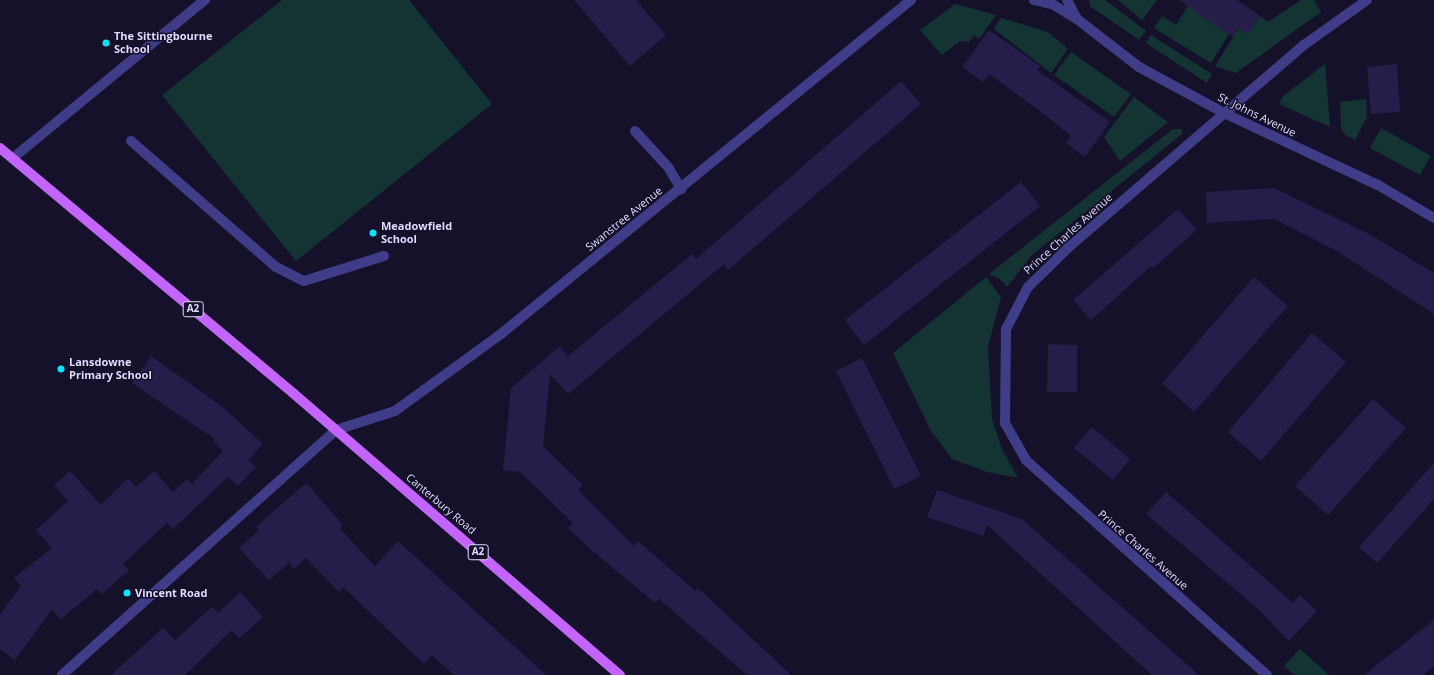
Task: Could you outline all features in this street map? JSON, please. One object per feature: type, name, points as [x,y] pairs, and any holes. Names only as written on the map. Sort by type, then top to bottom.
[{"type":"main road","name":"A2","points":[[0,148],[336,430]]},
{"type":"main road","name":"Canterbury Road","points":[[336,430],[620,675]]},
{"type":"street","points":[[13,158],[205,0]]},
{"type":"street","name":"Swanstree Avenue","points":[[336,430],[395,411],[501,334],[681,189],[911,0]]},
{"type":"street","name":"St. Johns Avenue","points":[[1034,0],[1052,4],[1077,19],[1139,67],[1224,113],[1378,185],[1434,218]]},
{"type":"street","name":"St. Johns Avenue","points":[[1067,0],[1077,19]]},
{"type":"street","name":"Prince Charles Avenue","points":[[1267,675],[1051,486],[1026,460],[1005,423],[1006,329],[1028,287],[1069,247],[1304,45],[1367,0]]},
{"type":"street","points":[[635,131],[668,167],[681,189]]},
{"type":"street","points":[[131,141],[276,267],[304,281],[384,256]]},
{"type":"street","points":[[62,675],[336,430]]},
{"type":"green space","points":[[282,0],[409,0],[492,104],[296,261],[162,95]]},
{"type":"green space","points":[[1089,0],[1105,0],[1146,31],[1139,40],[1090,6]]},
{"type":"green space","points":[[1118,0],[1157,0],[1142,20]]},
{"type":"green space","points":[[1301,0],[1314,0],[1321,12],[1236,73],[1215,66],[1239,28],[1248,33],[1260,16],[1268,22]]},
{"type":"green space","points":[[955,4],[996,15],[979,39],[974,35],[969,42],[960,41],[942,55],[920,30]]},
{"type":"green space","points":[[1188,6],[1229,34],[1211,63],[1154,28],[1162,16],[1176,25]]},
{"type":"green space","points":[[1001,18],[1048,32],[1068,49],[1051,73],[994,29]]},
{"type":"green space","points":[[1151,35],[1212,74],[1207,83],[1146,43]]},
{"type":"green space","points":[[1071,52],[1131,94],[1114,117],[1054,75]]},
{"type":"green space","points":[[1325,64],[1330,127],[1279,104],[1283,96]]},
{"type":"green space","points":[[1134,97],[1168,122],[1120,161],[1104,137]]},
{"type":"green space","points":[[1366,99],[1367,117],[1355,140],[1345,135],[1341,129],[1340,102]]},
{"type":"green space","points":[[1381,128],[1431,156],[1420,175],[1370,148]]},
{"type":"green space","points":[[1173,129],[1182,129],[1182,134],[1032,255],[1007,287],[1000,279],[989,274]]},
{"type":"green space","points":[[986,277],[1001,297],[988,347],[992,419],[1002,449],[1018,478],[987,472],[952,459],[931,431],[893,353]]},
{"type":"green space","points":[[1300,649],[1329,675],[1294,675],[1284,666]]},
{"type":"building","points":[[574,0],[636,0],[666,35],[630,66]]},
{"type":"building","points":[[1179,0],[1237,0],[1260,16],[1248,34],[1239,28],[1233,37]]},
{"type":"building","points":[[989,30],[1040,66],[1037,70],[1110,122],[1085,157],[1066,143],[1071,136],[1044,114],[989,74],[983,82],[962,67]]},
{"type":"building","points":[[1397,64],[1400,112],[1371,114],[1367,67]]},
{"type":"building","points":[[901,81],[921,104],[728,270],[724,264],[568,394],[550,374],[543,446],[583,485],[578,490],[634,546],[638,541],[695,591],[698,588],[791,675],[747,675],[659,599],[655,603],[589,548],[568,528],[573,523],[520,472],[503,470],[511,388],[559,347],[568,356],[692,254],[696,259]]},
{"type":"building","points":[[1021,182],[1040,206],[864,345],[845,320]]},
{"type":"building","points":[[1274,188],[1371,235],[1434,273],[1434,314],[1337,251],[1274,219],[1207,223],[1206,192]]},
{"type":"building","points":[[1178,209],[1197,230],[1153,268],[1151,266],[1091,320],[1073,300]]},
{"type":"building","points":[[1254,277],[1288,306],[1194,412],[1162,383]]},
{"type":"building","points":[[1312,333],[1346,362],[1261,461],[1228,432]]},
{"type":"building","points":[[1048,344],[1077,345],[1077,392],[1047,392]]},
{"type":"building","points":[[151,356],[224,408],[263,444],[248,460],[256,467],[238,486],[228,477],[173,529],[167,523],[123,564],[129,570],[102,594],[97,589],[61,619],[52,610],[15,660],[0,649],[0,614],[21,586],[14,578],[52,548],[36,530],[68,501],[54,485],[70,471],[101,505],[128,478],[136,487],[154,471],[173,492],[187,479],[192,484],[223,451],[213,441],[215,439],[132,383]]},
{"type":"building","points":[[862,358],[921,476],[894,489],[836,371]]},
{"type":"building","points":[[1373,399],[1406,428],[1328,515],[1295,486]]},
{"type":"building","points":[[1092,427],[1130,459],[1113,480],[1074,448]]},
{"type":"building","points":[[1434,463],[1434,499],[1377,563],[1359,547]]},
{"type":"building","points":[[306,483],[343,525],[340,529],[375,566],[398,541],[546,675],[454,675],[432,655],[424,664],[343,587],[339,592],[306,558],[294,569],[289,563],[269,580],[239,548],[259,530],[256,527]]},
{"type":"building","points":[[937,490],[1022,519],[1199,675],[1152,675],[987,525],[983,536],[927,517]]},
{"type":"building","points":[[1166,492],[1293,603],[1300,595],[1317,611],[1289,641],[1256,607],[1146,514]]},
{"type":"building","points":[[240,592],[263,617],[239,638],[232,630],[185,675],[111,675],[163,628],[175,640],[212,607],[218,613]]},
{"type":"building","points":[[1434,620],[1434,666],[1423,675],[1364,675]]},
{"type":"place","name":"The Sittingbourne School","points":[[106,43]]},
{"type":"place","name":"Meadowfield School","points":[[373,233]]},
{"type":"place","name":"Lansdowne Primary School","points":[[61,369]]},
{"type":"place","name":"Vincent Road","points":[[127,593]]}]
